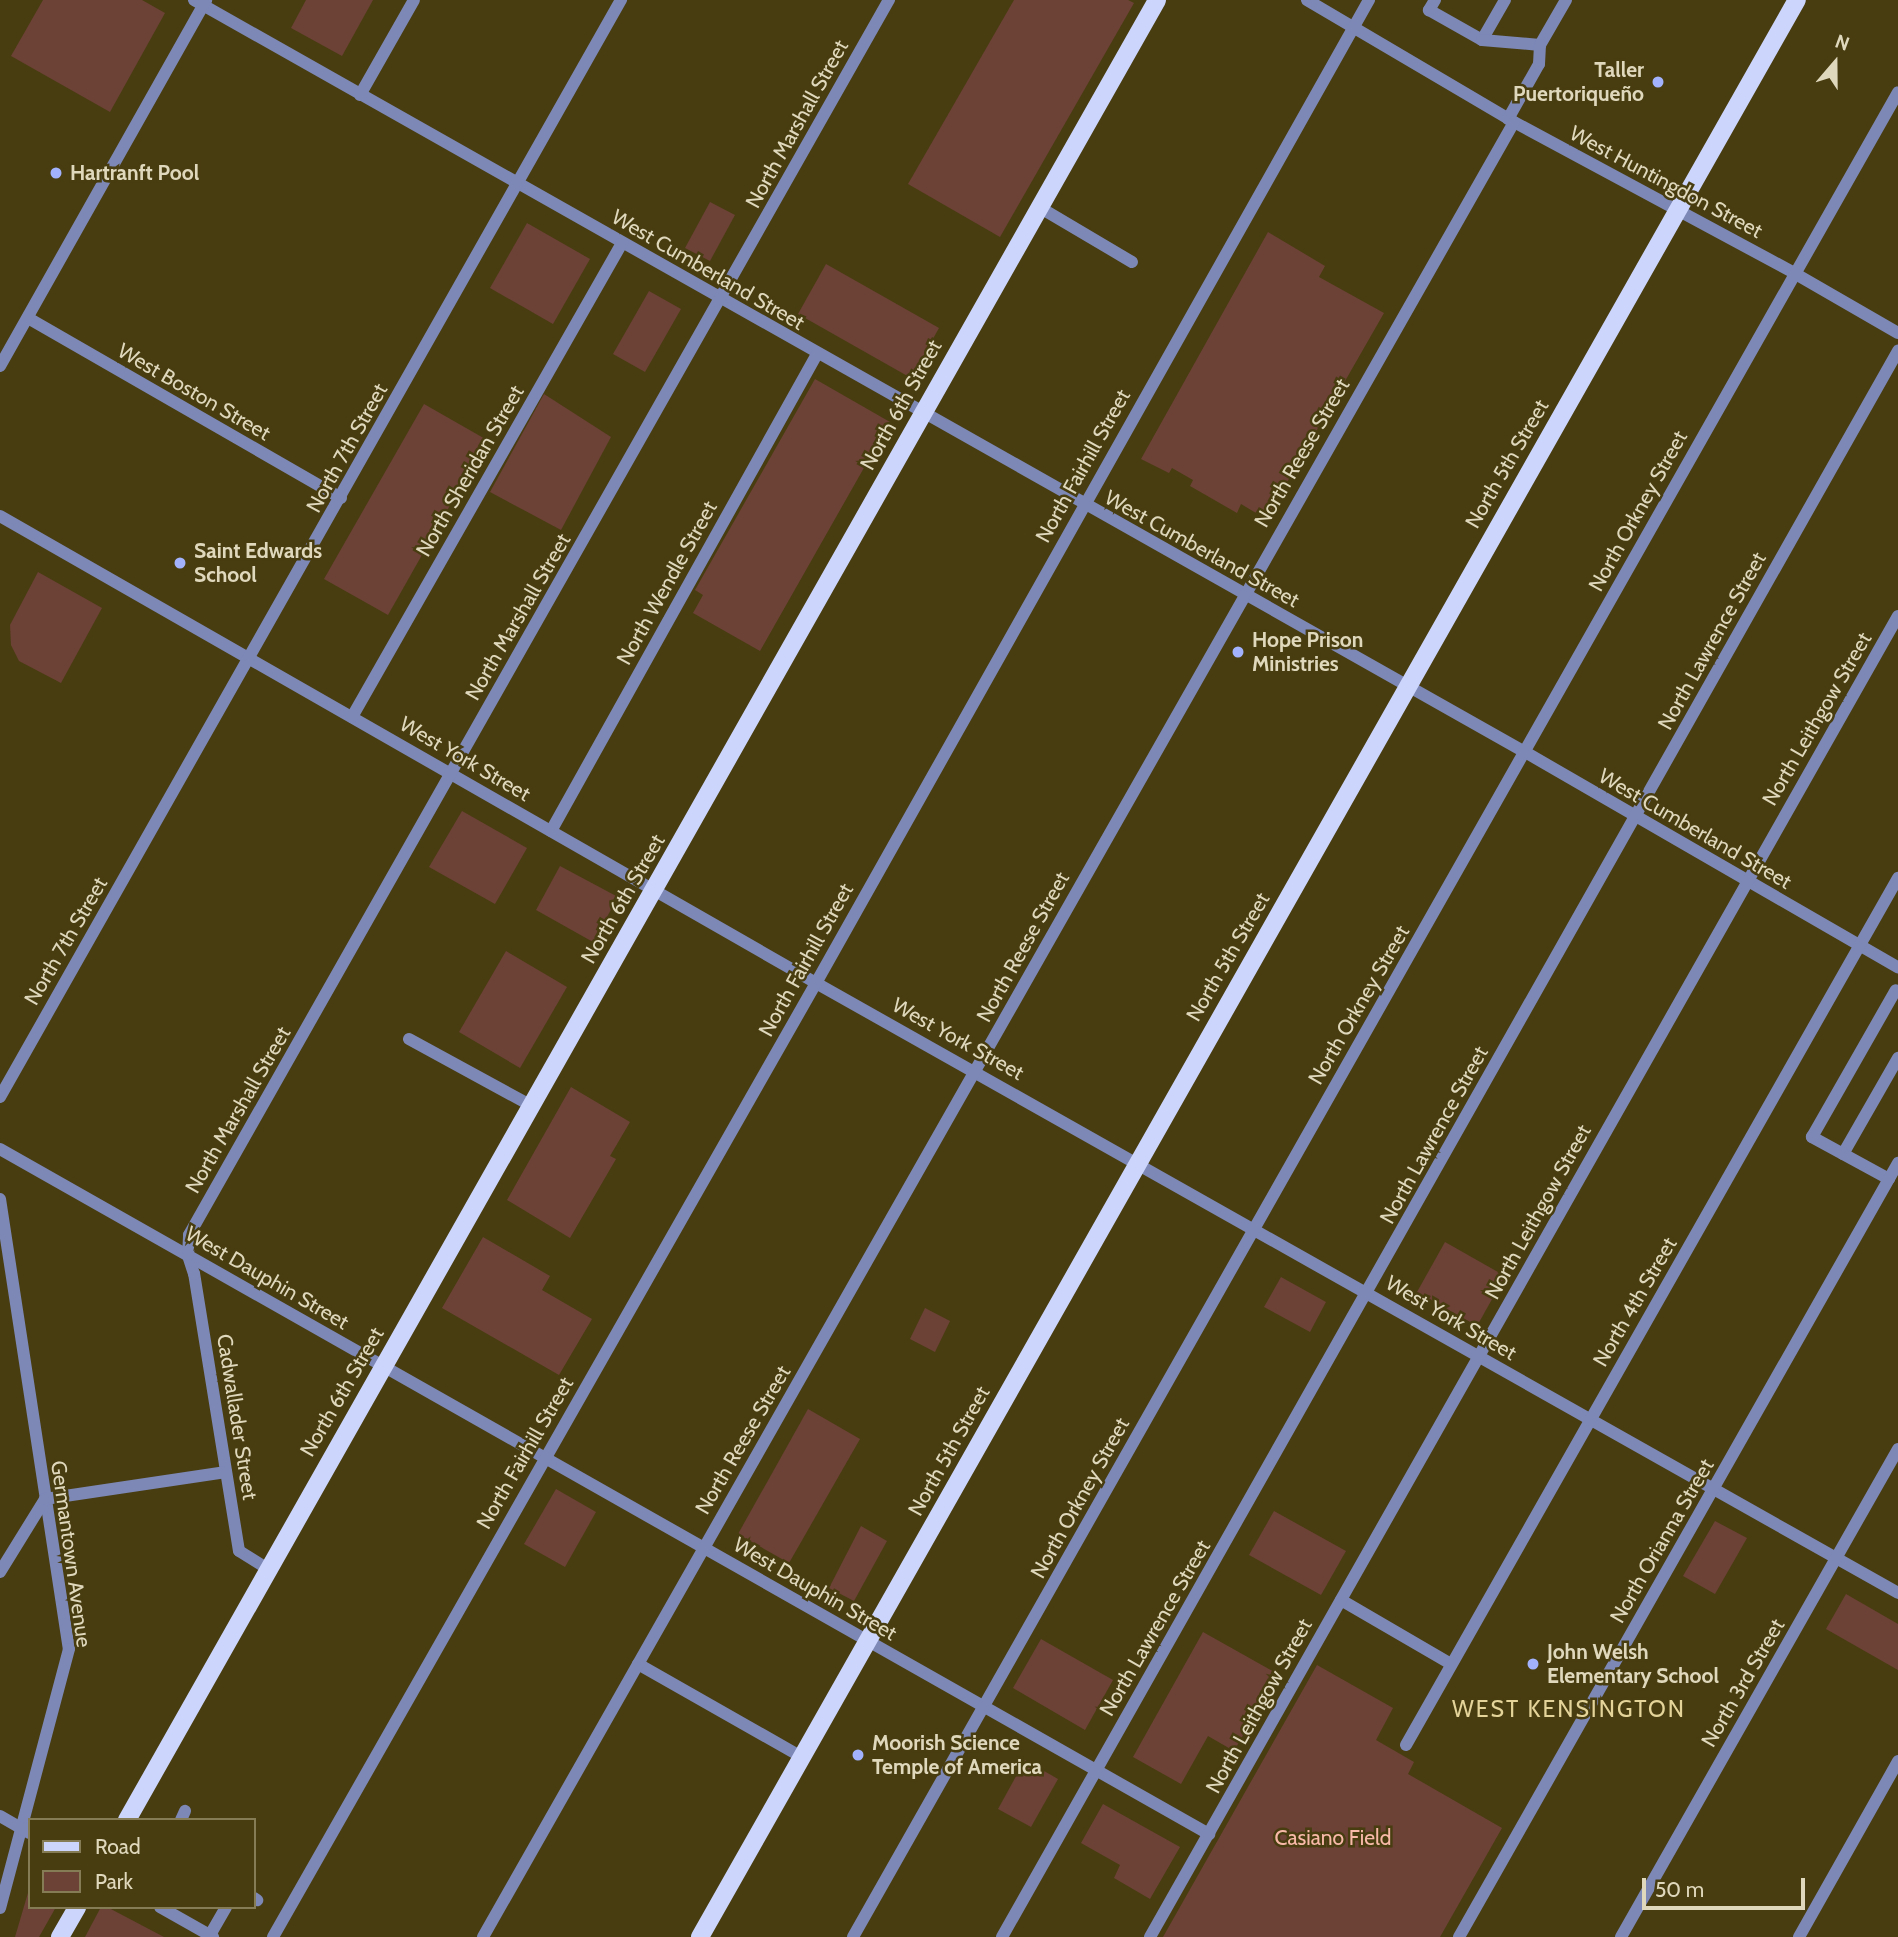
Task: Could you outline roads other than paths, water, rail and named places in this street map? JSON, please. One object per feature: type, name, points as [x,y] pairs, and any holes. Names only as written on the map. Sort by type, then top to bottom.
[{"type":"main road","name":"North 6th Street","points":[[128,1818],[1157,0]]},
{"type":"main road","name":"North 5th Street","points":[[700,1937],[1797,0]]},
{"type":"main road","points":[[60,1937],[76,1909]]},
{"type":"street","points":[[360,95],[414,0]]},
{"type":"street","name":"North 7th Street","points":[[0,1097],[341,498],[516,181],[621,0]]},
{"type":"street","name":"North Marshall Street","points":[[188,1256],[189,1236],[889,0]]},
{"type":"street","name":"West Huntingdon Street","points":[[1307,0],[1511,121],[1794,273],[1898,333]]},
{"type":"street","name":"North Fairhill Street","points":[[273,1937],[816,982],[1368,0]]},
{"type":"street","points":[[1435,0],[1429,10],[1482,40],[1540,46]]},
{"type":"street","points":[[1482,40],[1506,0]]},
{"type":"street","name":"North Reese Street","points":[[484,1937],[1511,121],[1539,64],[1540,46],[1566,0]]},
{"type":"street","points":[[0,366],[201,2]]},
{"type":"street","name":"West Cumberland Street","points":[[201,2],[817,355],[1636,815],[1898,967]]},
{"type":"street","name":"North Orkney Street","points":[[853,1937],[1898,92]]},
{"type":"street","points":[[1039,207],[1132,262]]},
{"type":"street","name":"North Sheridan Street","points":[[352,717],[622,243]]},
{"type":"street","name":"West Boston Street","points":[[28,318],[341,498]]},
{"type":"street","name":"North Lawrence Street","points":[[1002,1937],[1898,351]]},
{"type":"street","name":"North Wendle Street","points":[[551,831],[817,355]]},
{"type":"street","name":"West York Street","points":[[0,516],[655,891],[1898,1594]]},
{"type":"street","name":"North Leithgow Street","points":[[1150,1937],[1898,617]]},
{"type":"street","name":"North 4th Street","points":[[1406,1745],[1898,878]]},
{"type":"street","points":[[1889,1179],[1812,1137],[1896,990]]},
{"type":"street","points":[[409,1039],[531,1106]]},
{"type":"street","points":[[1843,1154],[1898,1058]]},
{"type":"street","name":"West Dauphin Street","points":[[0,1149],[1209,1834]]},
{"type":"street","name":"North Orianna Street","points":[[1459,1937],[1898,1163]]},
{"type":"street","name":"Germantown Avenue","points":[[0,1199],[69,1649],[29,1818]]},
{"type":"street","name":"Cadwallader Street","points":[[188,1256],[194,1274],[239,1551],[268,1569]]},
{"type":"street","name":"North 3rd Street","points":[[1621,1937],[1898,1449]]},
{"type":"street","points":[[0,1572],[45,1499],[226,1472]]},
{"type":"street","points":[[1341,1600],[1451,1664]]},
{"type":"street","points":[[638,1664],[802,1757]]},
{"type":"street","points":[[1799,1937],[1898,1760]]},
{"type":"street","points":[[0,1816],[26,1831]]},
{"type":"street","name":"Germantown Avenue","points":[[0,1908],[26,1831]]},
{"type":"street","points":[[164,1909],[211,1936],[225,1909]]},
{"type":"place","name":"Taller Puertoriqueño","points":[[1658,82]]},
{"type":"place","name":"Hartranft Pool","points":[[56,173]]},
{"type":"place","name":"Saint Edwards School","points":[[180,563]]},
{"type":"place","name":"Hope Prison Ministries","points":[[1238,652]]},
{"type":"place","name":"John Welsh Elementary School","points":[[1533,1664]]},
{"type":"place","name":"Moorish Science Temple of America","points":[[858,1755]]},
{"type":"district","name":"WEST KENSINGTON","points":[[1569,1709]]},
{"type":"park label","name":"Casiano Field","points":[[1333,1838]]}]
